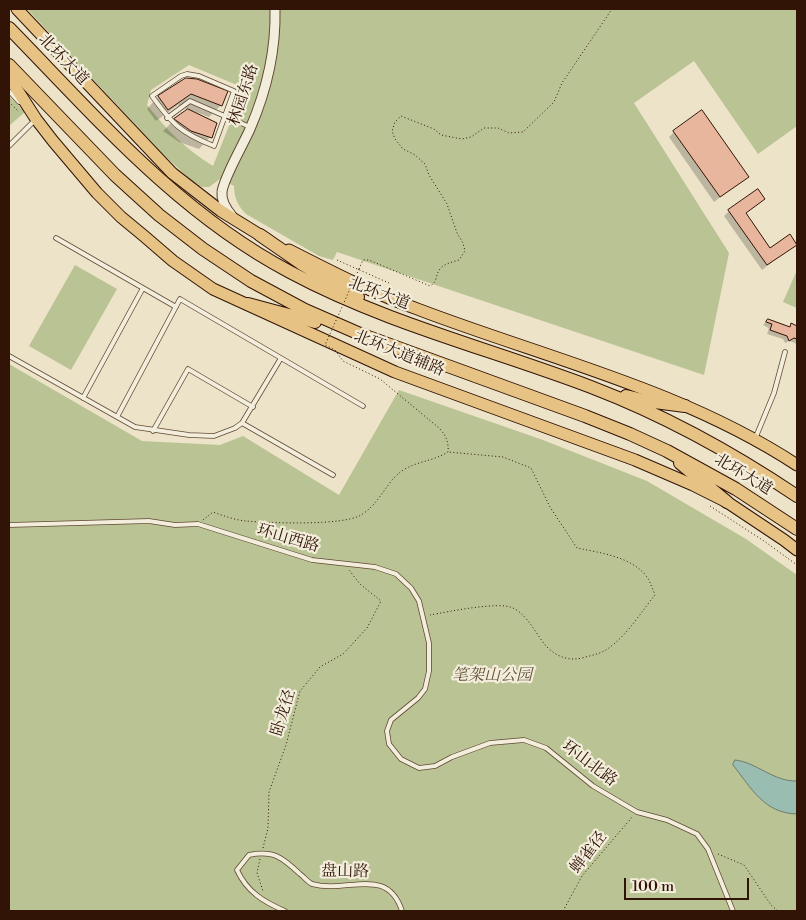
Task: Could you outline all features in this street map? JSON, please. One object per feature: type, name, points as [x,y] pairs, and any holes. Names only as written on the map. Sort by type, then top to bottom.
[{"type":"highway","name":"北环大道","points":[[9,28],[130,152],[182,200],[245,246],[290,273],[333,294],[400,320],[592,388],[676,425],[722,448],[797,496]]},
{"type":"highway","name":"北环大道","points":[[9,65],[116,175],[159,215],[251,281],[305,310],[360,334],[585,416],[667,451],[736,489],[797,529]]},
{"type":"highway","points":[[260,235],[310,269],[400,320]]},
{"type":"highway","points":[[248,304],[360,334]]},
{"type":"highway","points":[[592,388],[647,401],[685,406]]},
{"type":"highway","points":[[667,451],[727,502]]},
{"type":"main road","points":[[16,9],[181,180],[199,195],[260,235],[360,286],[400,303],[685,406],[755,439],[797,465]]},
{"type":"main road","name":"北环大道辅路","points":[[9,78],[36,119],[74,166],[121,217],[173,261],[213,289],[395,372],[635,460],[694,485],[727,502],[797,550]]},
{"type":"main road","points":[[130,152],[181,180]]},
{"type":"street","name":"林园东路","points":[[224,186],[251,127],[261,99],[274,40],[275,9]]},
{"type":"street","points":[[199,195],[213,195],[224,186]]},
{"type":"street","points":[[224,186],[222,194],[224,203],[238,222]]},
{"type":"lane","points":[[187,74],[199,76],[234,91],[214,146],[189,136],[167,118],[152,96],[181,76],[187,74]]},
{"type":"lane","name":"北环大道辅路","points":[[9,91],[36,119]]},
{"type":"lane","points":[[167,118],[190,101],[251,127]]},
{"type":"lane","points":[[9,146],[36,119]]},
{"type":"lane","points":[[56,238],[176,307]]},
{"type":"lane","points":[[83,398],[143,288]]},
{"type":"lane","points":[[117,417],[180,299],[363,406]]},
{"type":"lane","points":[[755,439],[774,392],[786,352]]},
{"type":"lane","points":[[9,356],[135,427],[153,431],[214,436],[235,428],[242,423],[280,358]]},
{"type":"lane","points":[[153,431],[188,369],[252,407]]},
{"type":"lane","points":[[242,423],[333,475]]},
{"type":"lane","name":"环山西路","points":[[9,525],[149,521],[175,525],[198,524],[312,560],[375,567],[396,574],[411,588],[419,601],[424,615],[429,642],[430,671],[425,689],[418,698],[391,720],[387,731],[389,744]]},
{"type":"lane","name":"环山北路","points":[[389,744],[400,759],[419,768],[435,766],[452,757],[490,743],[524,740],[546,748],[593,786],[637,812],[667,820],[697,834],[708,849],[733,911]]},
{"type":"lane","points":[[262,852],[249,855],[238,870],[247,886],[258,897],[285,911]]},
{"type":"lane","name":"盘山路","points":[[262,852],[279,856],[310,883],[340,886],[373,883],[389,890],[398,899],[402,911]]},
{"type":"path","points":[[448,452],[448,443],[439,428],[380,379],[343,361],[335,350],[325,345],[362,260],[369,260],[430,286],[436,282],[440,269],[448,263],[459,260],[464,251],[463,243],[457,234],[447,204],[429,175],[425,164],[415,155],[403,149],[395,139],[392,131],[395,122],[401,116],[434,129],[441,135],[462,139],[471,137],[484,128],[498,128],[509,133],[523,132],[554,102],[562,83],[612,9]]},
{"type":"path","points":[[9,102],[21,114]]},
{"type":"path","points":[[337,260],[389,283]]},
{"type":"path","points":[[349,273],[357,277]]},
{"type":"path","points":[[198,524],[213,512],[246,521],[293,523],[337,521],[359,516],[374,505],[394,477],[404,469],[417,463],[436,459],[448,452],[502,457],[531,468],[550,507],[577,548],[607,554],[633,564],[648,579],[655,595],[624,634],[610,648],[598,654],[575,660],[562,658],[553,653],[541,641],[522,614],[512,607],[500,605],[424,615]]},
{"type":"path","points":[[704,502],[797,565]]},
{"type":"path","name":"卧龙径","points":[[262,852],[268,828],[269,792],[286,745],[300,692],[320,667],[342,654],[367,628],[381,601],[360,584],[344,564]]},
{"type":"path","name":"蝉雀径","points":[[563,911],[582,876],[637,812]]},
{"type":"path","points":[[708,849],[744,865],[771,905],[778,911]]},
{"type":"path","points":[[262,852],[257,873],[267,903]]},
{"type":"green space","points":[[27,9],[797,9],[797,126],[758,154],[694,61],[634,103],[729,253],[704,375],[337,252],[333,260],[319,256],[246,214],[237,202],[234,186],[220,179],[209,187],[202,187],[192,181],[165,156]],"holes":[[[189,65],[244,88],[213,166],[177,138],[147,105],[151,90]]]},
{"type":"green space","points":[[9,96],[25,112],[9,126]]},
{"type":"green space","points":[[75,265],[117,289],[71,370],[29,346]]},
{"type":"green space","points":[[797,270],[797,308],[783,302]]},
{"type":"green space","name":"笔架山公园","points":[[9,364],[142,441],[220,445],[243,436],[339,495],[399,390],[543,440],[647,481],[746,539],[797,575],[797,911],[9,911]]},
{"type":"water","points":[[735,760],[750,764],[781,778],[797,781],[797,814],[786,813],[776,809],[760,798],[733,765]]},
{"type":"building","points":[[186,78],[197,79],[228,91],[222,106],[191,94],[168,110],[158,96]]},
{"type":"building","points":[[188,109],[217,123],[212,138],[191,131],[174,119]]},
{"type":"building","points":[[702,110],[749,177],[720,197],[673,131]]},
{"type":"building","points":[[758,189],[765,199],[746,213],[770,248],[790,234],[797,245],[767,265],[728,210]]},
{"type":"building","points":[[768,319],[790,327],[791,323],[797,326],[797,339],[794,338],[789,341],[787,336],[770,330],[772,324],[766,322]]}]
